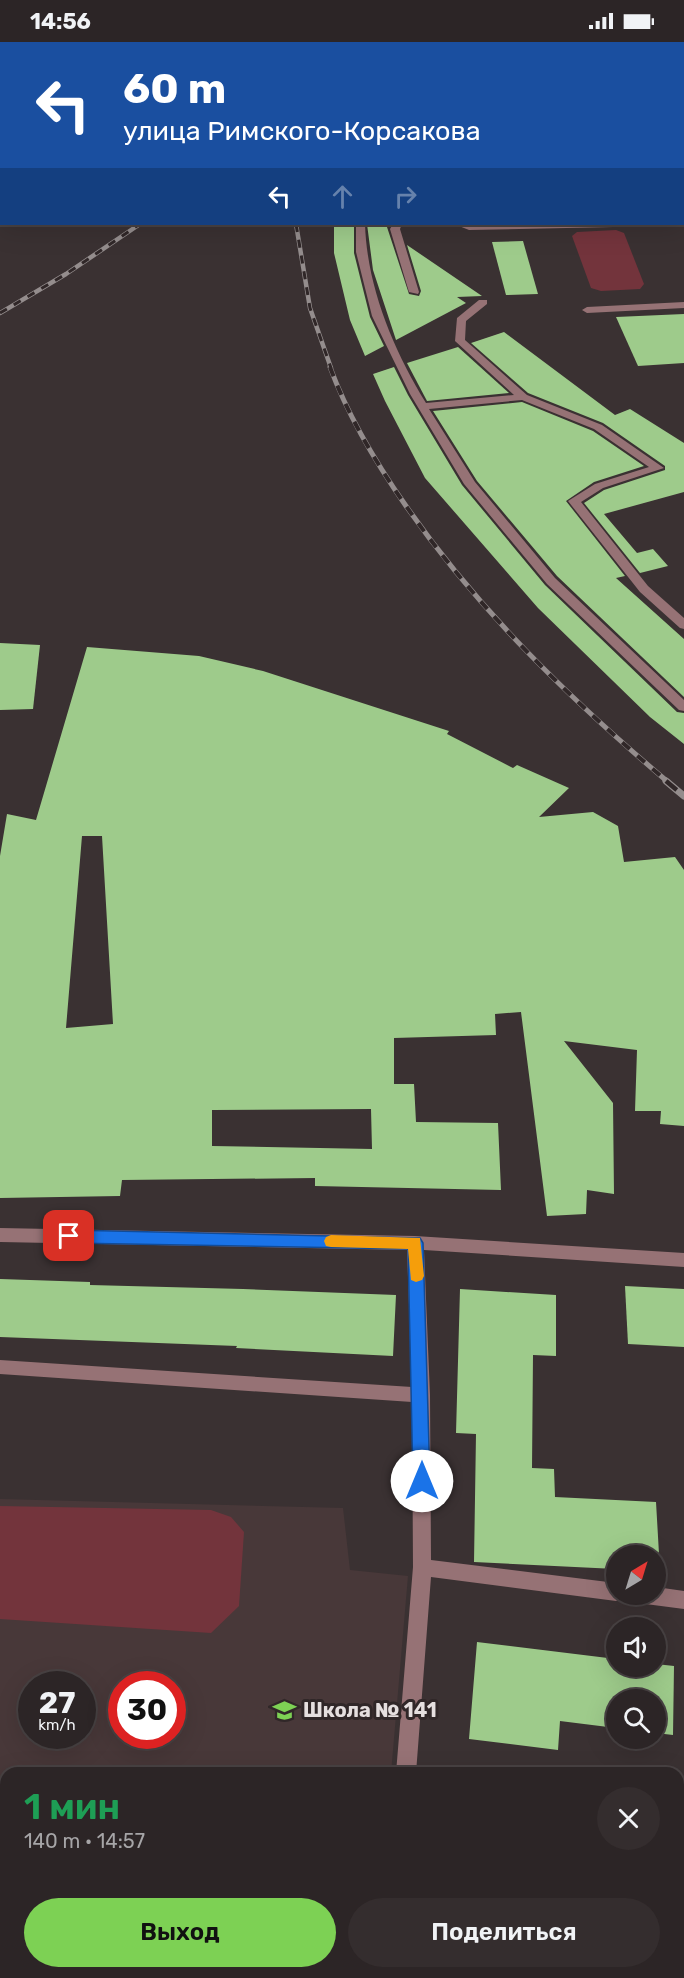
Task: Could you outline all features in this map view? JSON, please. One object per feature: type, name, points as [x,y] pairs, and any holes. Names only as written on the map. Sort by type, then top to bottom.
[{"type":"street","points":[[360,225],[361,252],[377,316],[423,406],[470,484],[551,580],[684,707]]},
{"type":"street","points":[[397,225],[395,229],[414,292]]},
{"type":"street","points":[[462,225],[469,227],[569,225]]},
{"type":"street","points":[[483,302],[461,320],[460,341],[523,397],[598,427],[658,468],[599,486],[574,501],[644,589],[684,625]]},
{"type":"street","points":[[586,310],[684,305]]},
{"type":"street","points":[[423,406],[523,397]]},
{"type":"street","points":[[0,1235],[415,1243],[684,1260]]},
{"type":"street","points":[[406,1767],[422,1567],[421,1395],[415,1243]]},
{"type":"street","points":[[0,1367],[421,1395]]},
{"type":"street","points":[[422,1567],[606,1591]]},
{"type":"street","points":[[666,1598],[684,1600]]},
{"type":"shaded area","points":[[616,230],[624,233],[644,284],[640,289],[601,291],[591,288],[572,236],[577,232]]},
{"type":"shaded area","name":"Школа № 141","points":[[0,1499],[343,1508],[350,1570],[408,1576],[392,1767],[0,1767]]},
{"type":"shaded area","points":[[0,1506],[211,1510],[231,1517],[244,1532],[239,1606],[211,1633],[0,1619]]},
{"type":"building","points":[[334,225],[354,225],[354,253],[370,317],[384,346],[365,356],[350,320],[334,253]]},
{"type":"building","points":[[367,225],[386,225],[409,294],[419,296],[421,291],[407,245],[482,296],[457,297],[466,303],[396,340],[373,270]]},
{"type":"building","points":[[523,241],[538,294],[506,295],[492,242]]},
{"type":"building","points":[[684,314],[684,363],[638,366],[616,317]]},
{"type":"building","points":[[504,332],[615,415],[630,409],[684,443],[684,492],[604,514],[637,553],[653,549],[668,566],[640,573],[584,503],[604,490],[665,470],[665,466],[603,423],[528,393],[471,343]]},
{"type":"building","points":[[458,347],[509,393],[427,401],[407,363]]},
{"type":"building","points":[[394,367],[408,395],[462,485],[545,585],[677,712],[684,713],[684,744],[650,717],[538,608],[425,478],[373,374]]},
{"type":"building","points":[[522,402],[593,431],[644,466],[594,482],[566,501],[625,576],[616,578],[684,639],[684,697],[557,576],[477,481],[433,411]]},
{"type":"building","points":[[0,643],[40,645],[33,709],[0,710]]},
{"type":"building","points":[[87,647],[199,656],[263,671],[449,731],[447,734],[513,768],[517,765],[569,788],[539,817],[593,812],[618,826],[624,862],[675,857],[684,870],[684,1126],[660,1124],[661,1111],[635,1111],[637,1050],[564,1041],[613,1103],[614,1194],[587,1190],[586,1214],[547,1216],[521,1012],[495,1014],[496,1035],[394,1038],[394,1084],[414,1084],[416,1122],[498,1123],[501,1190],[315,1186],[315,1178],[122,1180],[120,1196],[0,1198],[0,856],[7,814],[36,820]],"holes":[[[82,836],[102,836],[113,1024],[66,1028]],[[371,1109],[372,1149],[212,1146],[212,1110]]]},
{"type":"building","points":[[0,1279],[90,1282],[90,1285],[396,1295],[393,1356],[236,1348],[237,1346],[0,1337]]},
{"type":"building","points":[[625,1286],[684,1289],[684,1347],[628,1344]]},
{"type":"building","points":[[460,1289],[556,1295],[556,1356],[533,1355],[532,1468],[554,1469],[555,1497],[656,1502],[658,1545],[606,1545],[606,1569],[474,1562],[476,1434],[456,1433]]},
{"type":"building","points":[[477,1642],[606,1658],[606,1677],[666,1677],[666,1665],[674,1666],[673,1735],[666,1734],[666,1689],[606,1689],[606,1727],[560,1721],[558,1750],[469,1739]]},
{"type":"railway","points":[[0,313],[66,274],[139,225]]},
{"type":"railway","points":[[296,225],[310,308],[331,368]]},
{"type":"railway","points":[[330,367],[354,421],[384,473],[434,545],[464,582],[528,653],[596,719],[668,782]]},
{"type":"railway","points":[[666,781],[684,796]]},
{"type":"slow traffic","points":[[331,1241],[415,1243],[416,1276]]},
{"type":"place","name":"Школа № 141","points":[[285,1710]]},
{"type":"route","points":[[69,1236],[415,1243],[422,1481]]}]
